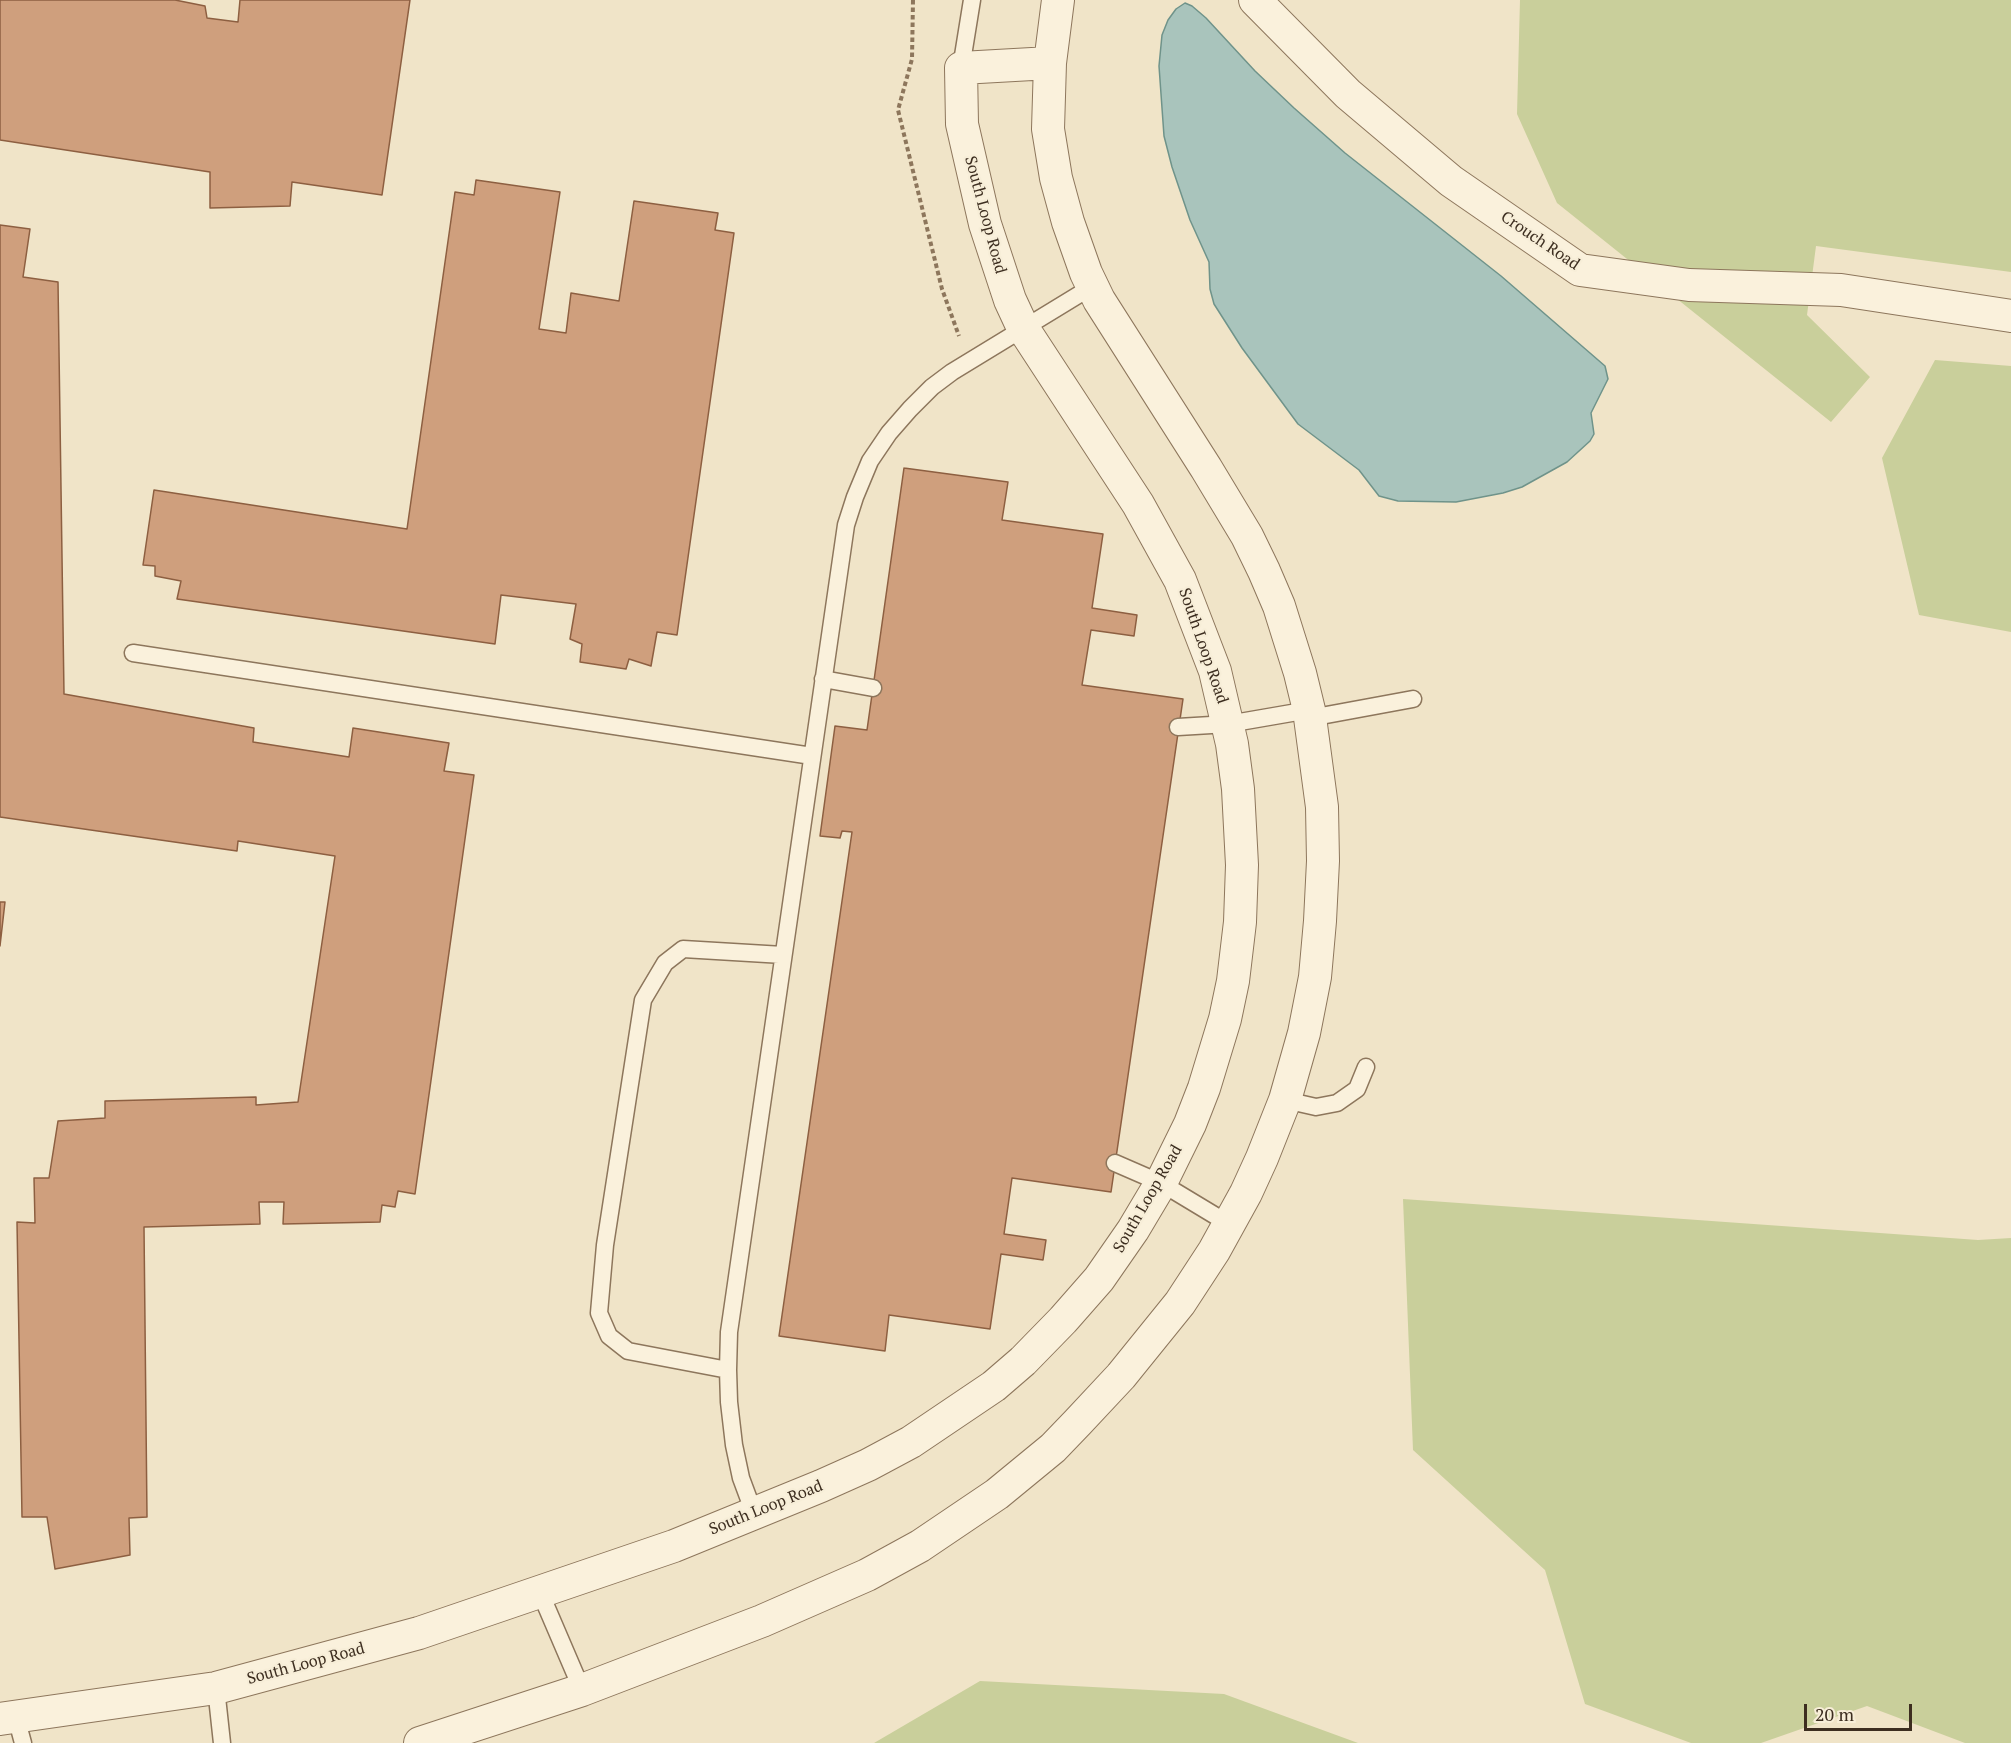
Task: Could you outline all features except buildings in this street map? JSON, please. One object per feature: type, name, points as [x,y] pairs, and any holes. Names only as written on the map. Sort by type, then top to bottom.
[{"type":"street","points":[[420,1743],[582,1690],[762,1621],[867,1575],[920,1546],[997,1494],[1053,1448],[1121,1376],[1180,1303],[1229,1224],[1262,1158],[1285,1100],[1306,1022],[1315,977],[1320,921],[1323,861],[1322,807],[1310,714],[1279,606],[1247,536],[1099,300],[1086,273],[1068,222],[1056,178],[1048,129],[1050,63],[1058,0]]},
{"type":"street","name":"Crouch Road","points":[[1256,0],[1348,94],[1451,181],[1580,270],[1689,285],[1841,290],[2011,316]]},
{"type":"street","points":[[961,68],[1050,63]]},
{"type":"street","name":"South Loop Road","points":[[13,1726],[216,1688],[419,1633],[674,1546],[868,1465],[954,1415],[994,1386],[1050,1335],[1099,1279],[1133,1230],[1161,1183],[1190,1124],[1204,1088],[1225,1019],[1233,981],[1240,922],[1242,865],[1238,789],[1228,724],[1215,671],[1180,580],[1138,504],[1023,328],[1010,300],[984,224],[962,124],[961,68]]},
{"type":"lane","points":[[961,68],[972,0]]},
{"type":"lane","points":[[754,1513],[741,1478],[734,1445],[728,1370],[729,1332],[846,525],[870,461],[889,433],[932,387],[968,362],[1093,286]]},
{"type":"lane","points":[[133,653],[812,756]]},
{"type":"lane","points":[[824,679],[873,688]]},
{"type":"lane","points":[[1178,727],[1228,724],[1413,699]]},
{"type":"lane","points":[[728,1370],[628,1351],[609,1336],[598,1313],[605,1245],[643,1000],[665,963],[683,949],[783,955]]},
{"type":"lane","points":[[1285,1100],[1316,1107],[1337,1103],[1357,1089],[1366,1067]]},
{"type":"lane","points":[[1116,1163],[1161,1183],[1229,1224]]},
{"type":"lane","points":[[540,1592],[582,1690]]},
{"type":"lane","points":[[216,1688],[222,1743]]},
{"type":"path","points":[[913,0],[912,59],[898,110],[942,289],[968,362]]},
{"type":"green space","points":[[1520,0],[2011,0],[2011,272],[1816,246],[1807,315],[1870,377],[1831,422],[1557,203],[1517,114]]},
{"type":"green space","points":[[1935,360],[2011,366],[2011,632],[1919,615],[1882,458]]},
{"type":"green space","points":[[1403,1199],[1978,1240],[2011,1238],[2011,1743],[1965,1743],[1867,1706],[1761,1743],[1691,1743],[1585,1704],[1545,1570],[1413,1450]]},
{"type":"green space","points":[[980,1681],[1224,1694],[1358,1743],[874,1743]]},
{"type":"water","points":[[1185,3],[1206,18],[1255,71],[1345,153],[1501,276],[1605,366],[1608,379],[1591,413],[1594,434],[1590,441],[1567,462],[1522,487],[1503,493],[1456,502],[1398,501],[1379,496],[1359,470],[1298,424],[1242,348],[1214,304],[1210,289],[1209,262],[1190,220],[1172,167],[1164,136],[1159,66],[1162,35],[1168,20],[1176,9]]}]
